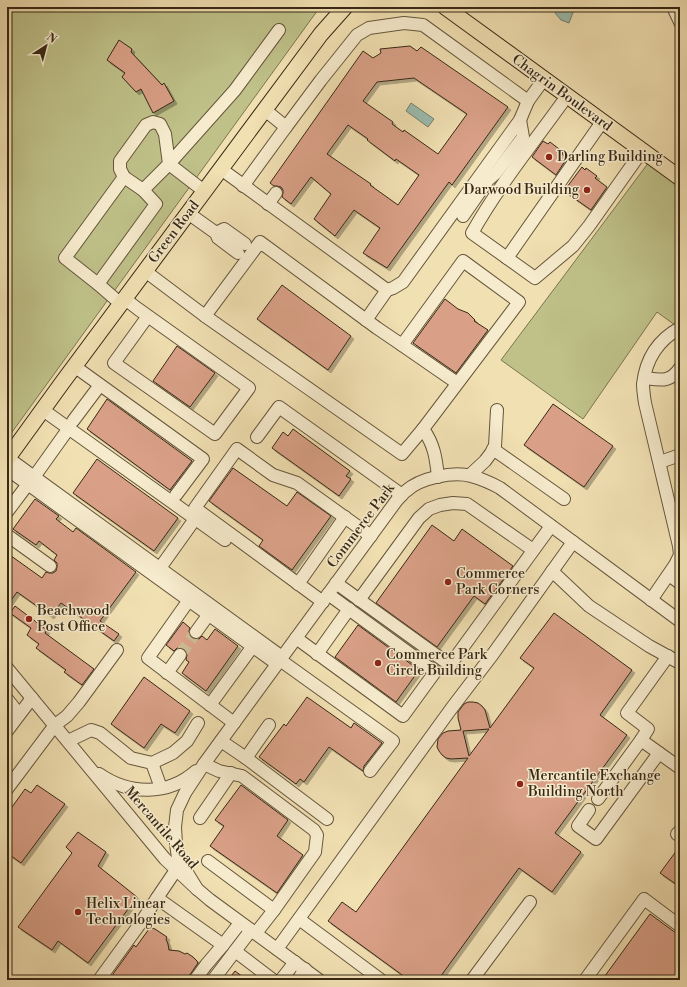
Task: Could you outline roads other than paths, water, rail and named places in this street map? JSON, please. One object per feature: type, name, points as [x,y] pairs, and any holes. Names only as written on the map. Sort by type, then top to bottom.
[{"type":"main road","name":"Green Road","points":[[7,462],[74,366],[220,169],[321,34],[345,7]]},
{"type":"main road","name":"Chagrin Boulevard","points":[[445,7],[680,178]]},
{"type":"street","points":[[673,7],[680,22]]},
{"type":"street","points":[[243,186],[321,80],[357,35],[369,28],[404,23],[422,25],[528,101]]},
{"type":"street","points":[[143,190],[169,164],[235,90],[279,30]]},
{"type":"street","points":[[366,320],[387,290],[403,282],[520,120],[528,101],[544,79]]},
{"type":"street","points":[[567,96],[483,213],[472,233],[536,278],[573,246],[642,151]]},
{"type":"street","points":[[265,110],[286,127]]},
{"type":"street","points":[[463,216],[488,180],[496,173],[523,137],[520,120]]},
{"type":"street","points":[[98,284],[156,204],[143,190],[124,178],[120,169],[120,161],[146,125],[153,122],[160,124],[165,134],[169,164],[204,191]]},
{"type":"street","points":[[507,258],[602,122]]},
{"type":"street","points":[[488,180],[495,155]]},
{"type":"street","points":[[220,169],[387,290]]},
{"type":"street","points":[[124,178],[65,258],[98,284],[148,316],[249,388],[215,434],[114,363],[148,316]]},
{"type":"street","points":[[268,204],[276,193]]},
{"type":"street","points":[[188,213],[216,233],[224,229],[242,248]]},
{"type":"street","points":[[206,316],[260,242],[366,320],[457,383]]},
{"type":"street","points":[[145,271],[206,316],[402,454],[423,429],[519,302],[462,261],[402,345]]},
{"type":"street","points":[[651,600],[675,565],[680,556],[680,550],[645,403],[643,385],[647,366],[654,351],[671,333],[680,328]]},
{"type":"street","points":[[74,366],[203,459],[176,495]]},
{"type":"street","points":[[644,378],[668,379],[676,374],[680,368]]},
{"type":"street","points":[[7,512],[100,384]]},
{"type":"street","points":[[257,437],[279,407],[402,495]]},
{"type":"street","points":[[43,410],[71,425],[195,514],[323,601],[349,609],[435,672],[403,716],[296,638]]},
{"type":"street","points":[[470,476],[485,461],[495,446],[497,410]]},
{"type":"street","points":[[423,429],[433,448],[438,477]]},
{"type":"street","points":[[160,568],[237,449],[273,476],[297,483],[371,536]]},
{"type":"street","points":[[493,449],[564,499]]},
{"type":"street","points":[[660,462],[680,455]]},
{"type":"street","points":[[7,462],[189,600],[253,646],[280,660]]},
{"type":"street","name":"Commerce Park","points":[[197,890],[179,866],[176,844],[175,827],[177,810],[185,793],[204,764],[336,583],[406,490],[420,483],[438,477],[456,474],[470,476],[486,481],[500,488],[680,621]]},
{"type":"street","points":[[31,480],[160,568],[280,660],[393,741],[370,771]]},
{"type":"street","points":[[359,600],[419,518],[429,509],[440,505],[453,503],[467,504],[533,550]]},
{"type":"street","points":[[195,514],[323,601]]},
{"type":"street","points":[[298,584],[345,517]]},
{"type":"street","points":[[336,583],[450,665],[551,526]]},
{"type":"street","points":[[7,535],[50,566]]},
{"type":"street","points":[[277,949],[573,542]]},
{"type":"street","points":[[552,571],[589,606],[649,646],[680,663]]},
{"type":"street","points":[[669,575],[680,583]]},
{"type":"street","points":[[189,600],[148,658],[234,723]]},
{"type":"street","points":[[317,654],[349,609]]},
{"type":"street","points":[[196,632],[209,614]]},
{"type":"street","points":[[210,705],[253,646]]},
{"type":"street","points":[[7,789],[55,726],[67,716],[79,702],[117,650]]},
{"type":"street","points":[[167,673],[180,655]]},
{"type":"street","points":[[598,799],[648,729],[627,713],[668,656]]},
{"type":"street","name":"Mercantile Road","points":[[7,668],[165,859],[179,866]]},
{"type":"street","points":[[7,731],[32,698]]},
{"type":"street","points":[[7,699],[19,714]]},
{"type":"street","points":[[68,741],[91,730],[100,733],[131,758],[152,763],[173,753],[187,740],[198,723]]},
{"type":"street","points":[[246,758],[269,725]]},
{"type":"street","points":[[641,740],[680,768]]},
{"type":"street","points":[[221,741],[246,758],[327,820]]},
{"type":"street","points":[[589,810],[578,826],[596,839],[660,753]]},
{"type":"street","points":[[152,763],[161,788]]},
{"type":"street","points":[[204,764],[218,771],[242,776],[314,830],[317,835],[315,852],[274,910],[235,951],[214,980]]},
{"type":"street","name":"Commerce Park","points":[[90,768],[107,780],[120,786],[134,790],[150,790],[180,782],[204,764]]},
{"type":"street","points":[[200,818],[231,773]]},
{"type":"street","points":[[680,831],[677,834],[680,836]]},
{"type":"street","points":[[208,861],[274,910]]},
{"type":"street","points":[[99,980],[142,922],[179,866]]},
{"type":"street","name":"Mercantile Road","points":[[197,890],[319,980]]},
{"type":"street","points":[[158,898],[223,945]]},
{"type":"street","points":[[585,980],[644,899],[680,926]]},
{"type":"street","points":[[472,980],[530,902]]},
{"type":"street","points":[[299,919],[381,980]]},
{"type":"street","points":[[195,980],[240,923]]},
{"type":"street","points":[[235,951],[273,980]]},
{"type":"street","points":[[281,980],[300,966]]},
{"type":"street","points":[[298,980],[300,966]]},
{"type":"tunnel","points":[[180,655],[196,632]]},
{"type":"place","name":"Darling Building","points":[[549,157]]},
{"type":"place","name":"Darwood Building","points":[[587,190]]},
{"type":"place","name":"Commerce Park Corners","points":[[448,582]]},
{"type":"place","name":"Beachwood Post Office","points":[[29,619]]},
{"type":"place","name":"Commerce Park Circle Building","points":[[378,663]]},
{"type":"place","name":"Mercantile Exchange Building North","points":[[520,784]]},
{"type":"place","name":"Helix Linear Technologies","points":[[78,912]]}]
